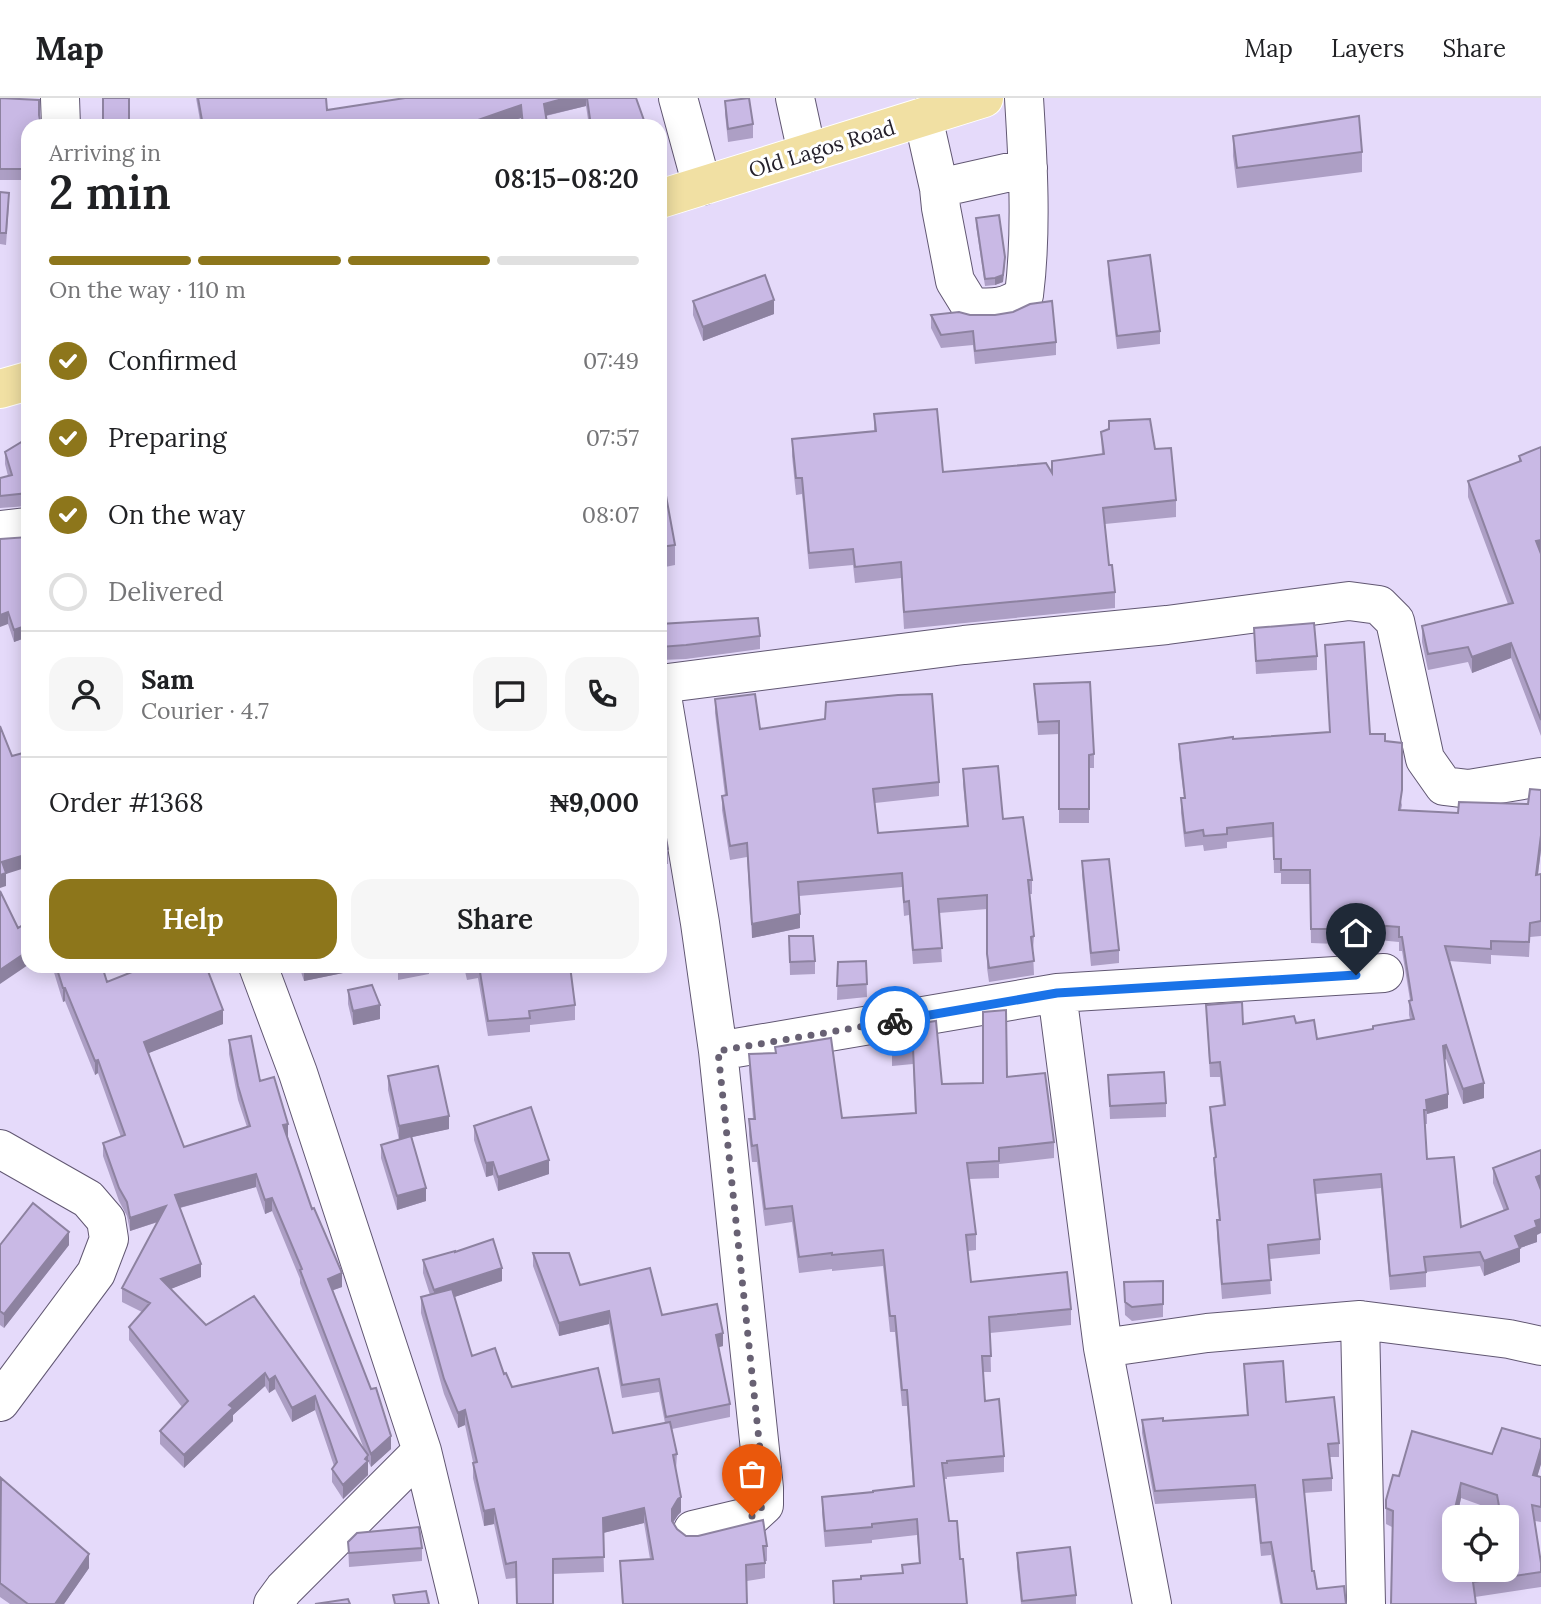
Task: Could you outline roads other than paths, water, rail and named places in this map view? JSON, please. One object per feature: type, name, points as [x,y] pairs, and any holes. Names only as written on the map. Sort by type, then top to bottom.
[{"type":"main road","name":"Old Lagos Road","points":[[667,197],[984,98]]},
{"type":"main road","points":[[0,390],[21,383]]},
{"type":"street","points":[[60,98],[61,119]]},
{"type":"street","points":[[678,98],[702,186]]},
{"type":"street","points":[[795,98],[807,153]]},
{"type":"street","points":[[923,117],[939,188],[955,281],[971,307],[994,309],[1012,304],[1024,295],[1027,268],[1028,168],[1024,98]]},
{"type":"street","points":[[939,188],[1028,168]]},
{"type":"street","points":[[0,530],[21,528]]},
{"type":"street","points":[[667,683],[964,645],[1167,625],[1349,601],[1379,605],[1395,621],[1425,759],[1444,786],[1469,789],[1541,777]]},
{"type":"street","points":[[667,726],[718,1051],[764,1488],[764,1505],[752,1516],[694,1530]]},
{"type":"street","points":[[261,973],[298,1073],[422,1451],[458,1604]]},
{"type":"street","points":[[718,1051],[1057,993],[1384,973]]},
{"type":"street","points":[[1057,993],[1104,1348],[1152,1604]]},
{"type":"street","points":[[0,1149],[88,1199],[106,1220],[109,1239],[96,1273],[0,1402]]},
{"type":"street","points":[[1104,1348],[1207,1333],[1360,1320],[1509,1339],[1541,1346]]},
{"type":"street","points":[[1360,1320],[1366,1604]]},
{"type":"street","points":[[273,1604],[284,1589],[422,1451]]}]
